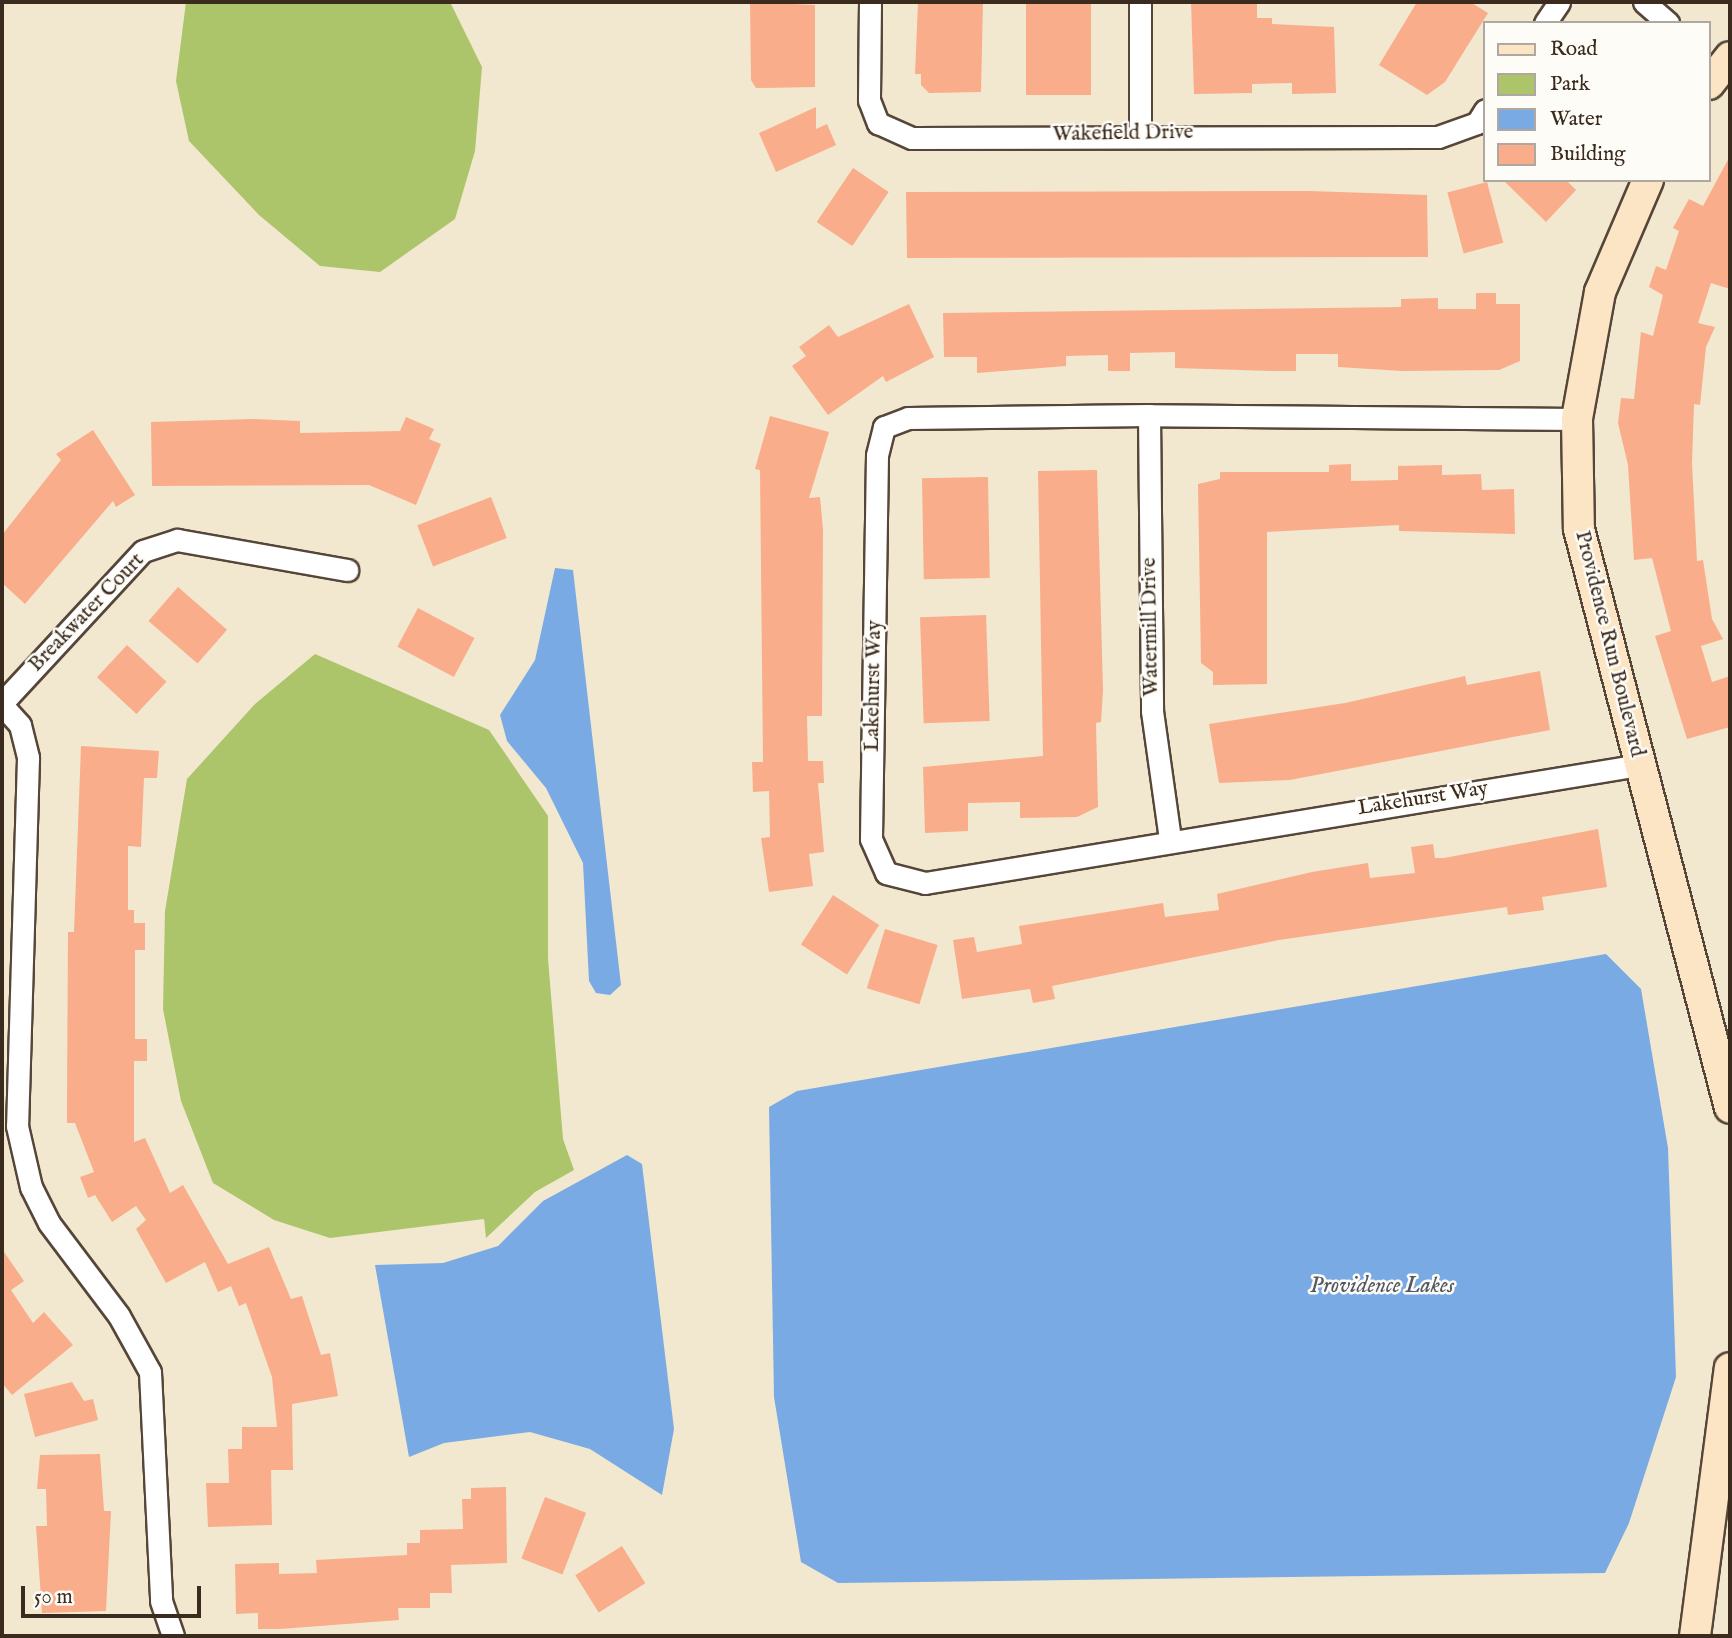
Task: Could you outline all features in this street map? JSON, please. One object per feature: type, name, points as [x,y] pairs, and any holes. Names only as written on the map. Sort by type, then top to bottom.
[{"type":"street","name":"Wakefield Drive","points":[[870,2],[869,100],[878,123],[912,138],[1140,133],[1438,137],[1477,123],[1484,112]]},
{"type":"street","points":[[1140,2],[1140,133]]},
{"type":"street","points":[[1546,21],[1559,2]]},
{"type":"street","points":[[1644,2],[1666,21]]},
{"type":"street","name":"Providence Run Boulevard","points":[[1647,182],[1600,292],[1577,419],[1579,529],[1730,1108]]},
{"type":"street","name":"Lakehurst Way","points":[[1577,419],[1149,415],[908,418],[884,427],[877,456],[871,839],[886,873],[925,883],[1170,839],[1639,765]]},
{"type":"street","name":"Watermill Drive","points":[[1149,415],[1152,711],[1170,839]]},
{"type":"street","name":"Breakwater Court","points":[[2,704],[143,551],[177,540],[347,570]]},
{"type":"street","points":[[2,704],[20,725],[28,758],[17,1126],[31,1187],[49,1223],[119,1315],[150,1372],[161,1601],[173,1636]]},
{"type":"street","points":[[1695,1636],[1730,1368]]},
{"type":"green space","points":[[186,2],[450,2],[482,67],[475,151],[455,219],[380,272],[320,266],[259,215],[189,141],[176,81]]},
{"type":"green space","points":[[315,654],[489,730],[548,816],[548,959],[563,1139],[574,1170],[535,1192],[486,1238],[484,1219],[330,1238],[274,1220],[213,1183],[181,1101],[163,1009],[165,911],[187,779],[255,704]]},
{"type":"water","points":[[555,568],[573,570],[621,985],[610,995],[596,993],[589,981],[583,863],[546,788],[507,741],[500,715],[535,660]]},
{"type":"water","name":"Providence Lakes","points":[[1606,954],[1641,989],[1668,1148],[1676,1377],[1629,1523],[1605,1573],[838,1583],[801,1562],[774,1397],[769,1107],[797,1091]]},
{"type":"water","points":[[627,1155],[642,1164],[674,1429],[662,1495],[590,1449],[530,1432],[444,1443],[409,1457],[375,1265],[443,1263],[498,1246],[543,1201]]},
{"type":"building","points":[[750,2],[815,5],[815,87],[756,88],[751,80]]},
{"type":"building","points":[[918,2],[983,2],[981,92],[929,93],[921,85],[921,74],[915,74]]},
{"type":"building","points":[[1026,2],[1091,2],[1091,95],[1026,95]]},
{"type":"building","points":[[1191,2],[1257,2],[1257,18],[1272,18],[1272,24],[1334,27],[1336,93],[1292,94],[1292,83],[1252,84],[1252,93],[1194,94]]},
{"type":"building","points":[[1417,2],[1470,2],[1488,13],[1445,82],[1427,95],[1379,65]]},
{"type":"building","points":[[816,107],[816,129],[827,124],[836,145],[776,172],[759,133]]},
{"type":"building","points":[[1730,156],[1730,289],[1711,283],[1698,323],[1715,327],[1706,347],[1700,405],[1694,404],[1692,463],[1697,561],[1703,560],[1712,619],[1723,639],[1701,646],[1712,682],[1730,676],[1730,727],[1687,739],[1655,636],[1671,631],[1652,558],[1634,560],[1628,465],[1618,423],[1621,398],[1634,399],[1641,332],[1653,336],[1663,295],[1649,287],[1656,266],[1666,270],[1679,231],[1673,228],[1689,199],[1703,206]]},
{"type":"building","points":[[853,168],[889,192],[852,246],[817,222]]},
{"type":"building","points":[[1487,182],[1503,243],[1464,253],[1447,193]]},
{"type":"building","points":[[1505,182],[1568,182],[1576,190],[1546,222]]},
{"type":"building","points":[[1309,191],[1427,195],[1428,257],[907,258],[906,192]]},
{"type":"building","points":[[1476,293],[1496,293],[1496,304],[1520,304],[1520,361],[1499,370],[1402,371],[1338,367],[1338,354],[1296,354],[1296,371],[1274,371],[1175,368],[1175,352],[1130,353],[1130,371],[1108,371],[1108,355],[1066,356],[1066,366],[977,373],[977,357],[944,357],[943,313],[1401,307],[1401,299],[1438,298],[1438,309],[1476,309]]},
{"type":"building","points":[[909,304],[934,357],[886,382],[883,376],[828,415],[792,366],[806,356],[799,347],[829,325],[838,337]]},
{"type":"building","points":[[770,416],[829,432],[809,498],[820,497],[823,530],[822,716],[807,716],[808,761],[823,761],[824,783],[818,783],[824,852],[809,854],[813,886],[769,892],[761,838],[770,837],[769,791],[753,792],[752,762],[763,762],[760,470],[755,469]]},
{"type":"building","points":[[406,417],[434,429],[429,439],[441,444],[416,505],[369,485],[152,486],[151,422],[253,419],[300,421],[300,433],[400,431]]},
{"type":"building","points":[[93,430],[135,495],[116,507],[113,501],[25,604],[2,583],[2,535],[61,460],[56,454]]},
{"type":"building","points":[[1351,464],[1351,481],[1398,480],[1398,466],[1442,465],[1442,475],[1481,474],[1482,490],[1514,489],[1515,534],[1399,531],[1399,525],[1267,532],[1267,684],[1213,685],[1213,672],[1201,663],[1198,484],[1220,479],[1220,472],[1329,472],[1329,465]]},
{"type":"building","points":[[1097,470],[1103,690],[1101,722],[1096,723],[1098,807],[1077,817],[1020,818],[1020,802],[968,803],[968,831],[925,833],[923,767],[1043,756],[1038,471]]},
{"type":"building","points":[[988,477],[990,578],[924,579],[922,478]]},
{"type":"building","points":[[491,497],[507,538],[433,566],[417,525]]},
{"type":"building","points":[[178,587],[227,630],[198,664],[148,621]]},
{"type":"building","points":[[418,608],[475,638],[454,677],[397,647]]},
{"type":"building","points":[[986,615],[990,721],[924,723],[920,617]]},
{"type":"building","points":[[127,645],[166,682],[136,714],[97,677]]},
{"type":"building","points":[[1540,671],[1550,730],[1290,780],[1219,783],[1209,724],[1345,703],[1465,676],[1467,685]]},
{"type":"building","points":[[81,746],[159,751],[157,778],[144,778],[141,847],[128,846],[128,910],[134,910],[134,923],[145,923],[145,950],[135,950],[135,1039],[147,1039],[147,1061],[134,1061],[134,1142],[145,1138],[170,1193],[183,1185],[228,1264],[269,1247],[291,1299],[302,1296],[321,1355],[330,1353],[338,1396],[292,1404],[293,1470],[271,1470],[272,1525],[208,1527],[206,1483],[229,1483],[228,1449],[242,1449],[242,1427],[277,1427],[272,1377],[246,1303],[239,1306],[231,1286],[218,1292],[205,1262],[166,1283],[136,1229],[146,1220],[136,1206],[112,1222],[95,1195],[88,1198],[80,1177],[94,1172],[75,1123],[67,1123],[68,932],[74,932]]},
{"type":"building","points":[[1598,829],[1607,887],[1542,897],[1544,910],[1508,915],[1507,907],[1279,940],[1052,986],[1055,999],[1033,1003],[1030,989],[962,999],[953,940],[974,937],[977,952],[1022,944],[1019,926],[1163,903],[1165,917],[1219,910],[1217,894],[1312,872],[1368,863],[1370,878],[1415,873],[1411,847],[1433,844],[1435,858],[1444,858]]},
{"type":"building","points":[[833,895],[879,925],[847,974],[801,944]]},
{"type":"building","points":[[885,929],[938,945],[919,1004],[867,988]]},
{"type":"building","points":[[2,1249],[24,1281],[11,1290],[33,1323],[44,1312],[73,1345],[12,1395],[2,1383]]},
{"type":"building","points":[[72,1382],[84,1401],[93,1399],[98,1420],[35,1437],[24,1394]]},
{"type":"building","points":[[100,1454],[104,1511],[111,1511],[106,1611],[42,1613],[36,1526],[47,1526],[46,1489],[37,1489],[40,1455]]},
{"type":"building","points":[[506,1487],[507,1563],[451,1565],[452,1593],[430,1593],[430,1608],[398,1608],[399,1620],[280,1629],[258,1629],[258,1613],[236,1614],[235,1564],[279,1563],[279,1574],[317,1573],[316,1560],[407,1555],[407,1543],[420,1543],[420,1530],[463,1529],[462,1499],[471,1499],[471,1488]]},
{"type":"building","points":[[545,1497],[586,1513],[562,1574],[521,1559]]},
{"type":"building","points":[[622,1546],[645,1583],[599,1612],[575,1575]]}]
